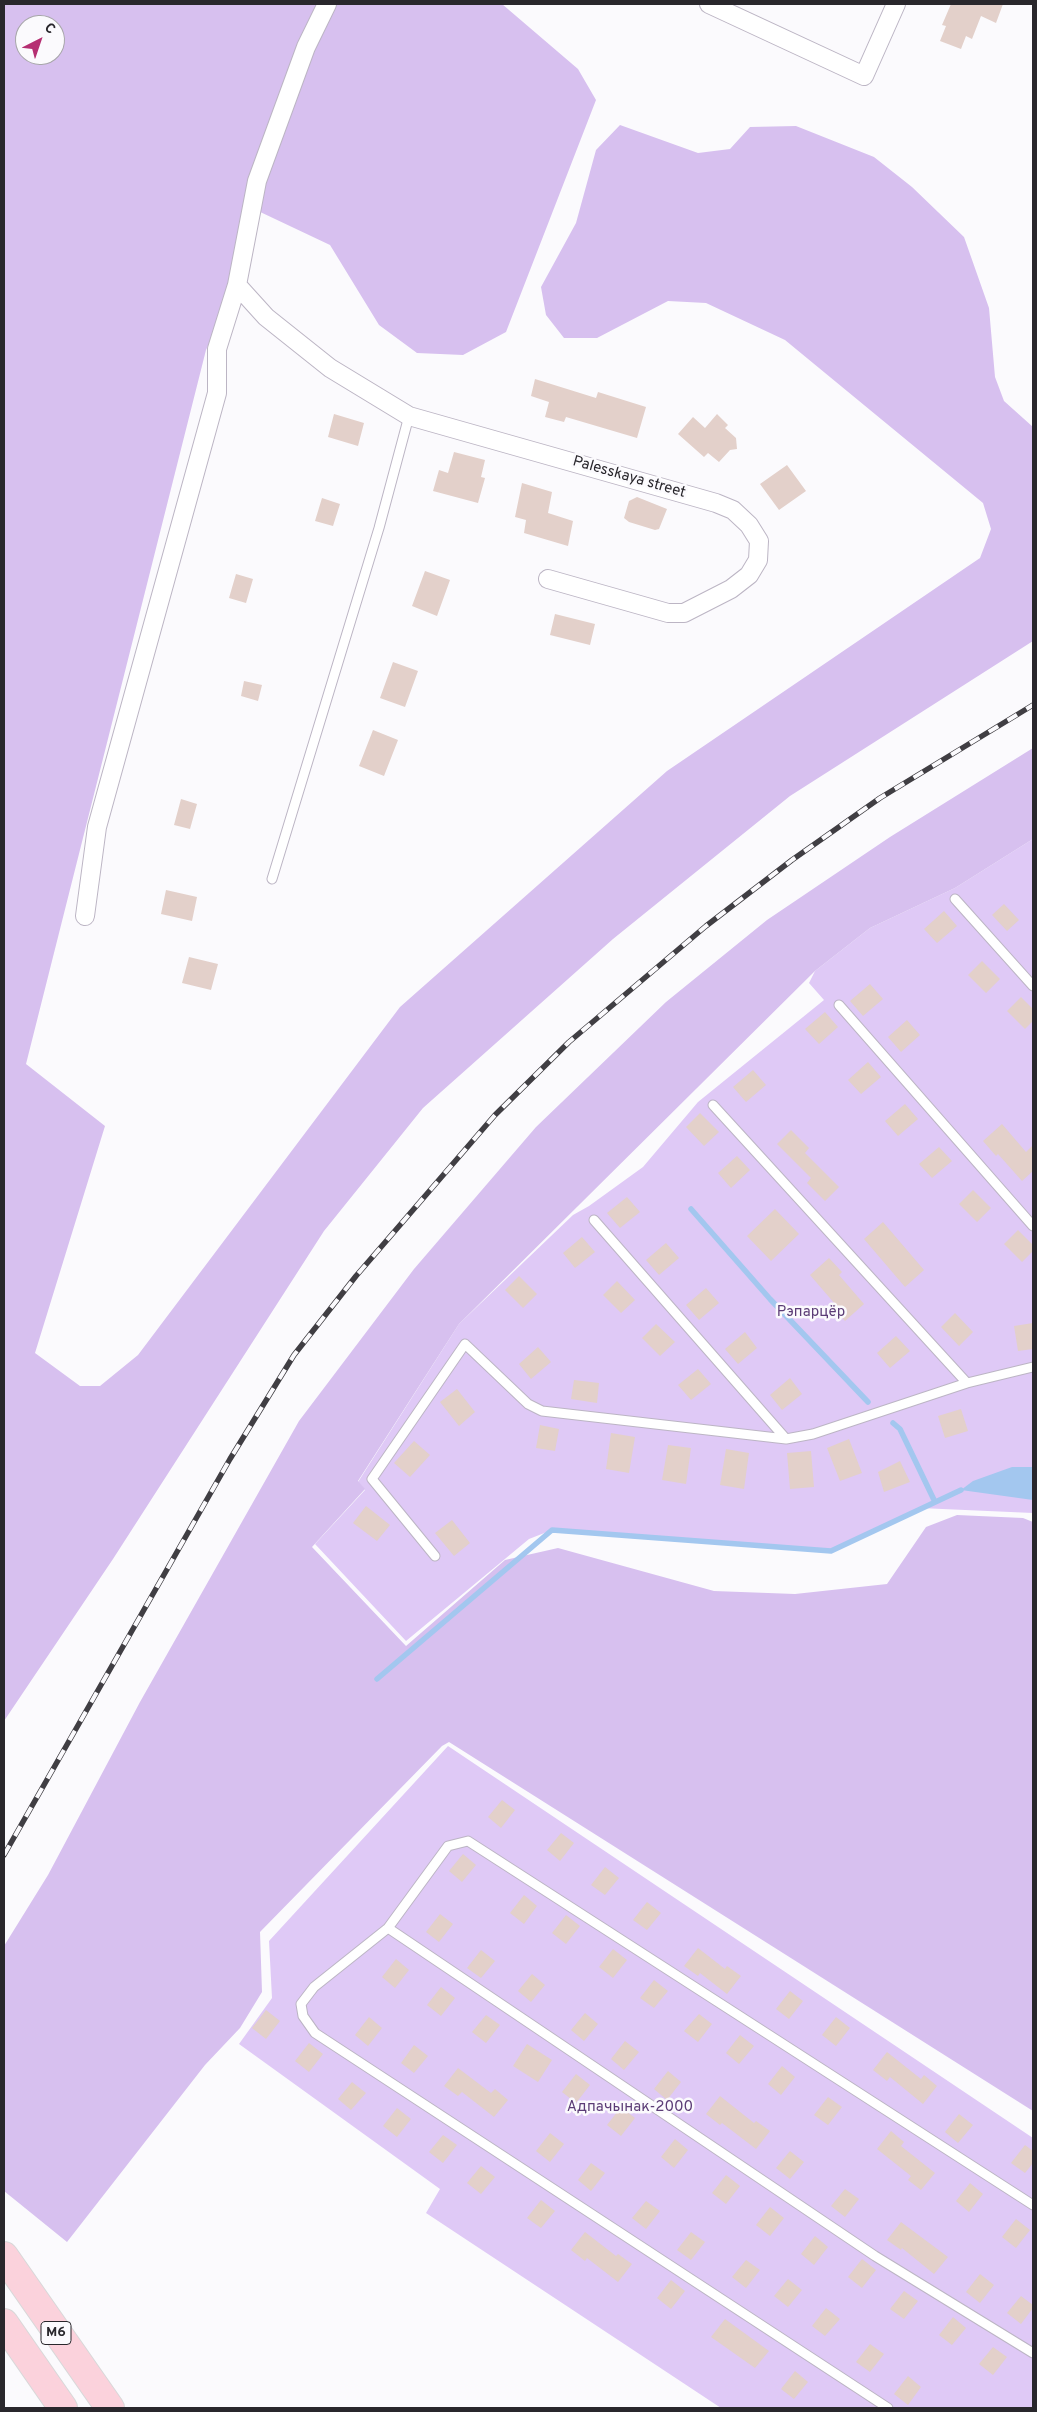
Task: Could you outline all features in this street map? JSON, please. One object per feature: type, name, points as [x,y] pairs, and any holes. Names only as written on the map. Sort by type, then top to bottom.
[{"type":"highway","name":"М6","points":[[4,2256],[110,2408]]},
{"type":"highway","name":"М6","points":[[4,2323],[64,2408]]},
{"type":"street","points":[[85,916],[97,826],[217,392],[217,349],[238,286],[257,181],[306,47],[327,4]]},
{"type":"street","points":[[721,6],[864,76],[896,4]]},
{"type":"street","name":"Palesskaya street","points":[[238,286],[266,317],[330,368],[410,416],[716,503],[733,510],[749,525],[759,541],[758,560],[749,575],[731,589],[684,613],[668,613],[548,579]]},
{"type":"lane","points":[[272,879],[379,528],[410,416]]},
{"type":"lane","points":[[955,899],[1033,986]]},
{"type":"lane","points":[[839,1005],[1033,1226]]},
{"type":"lane","points":[[713,1105],[967,1383]]},
{"type":"lane","points":[[594,1220],[786,1439]]},
{"type":"lane","points":[[435,1556],[372,1479],[464,1344],[528,1404],[542,1411],[786,1439],[813,1434],[967,1383],[1033,1366]]},
{"type":"lane","points":[[888,2408],[315,2033],[303,2016],[301,2004],[314,1987],[388,1928],[448,1846],[468,1841],[1033,2205]]},
{"type":"lane","points":[[388,1928],[875,2256],[1033,2353]]},
{"type":"green space","name":"Рэпарцёр","points":[[1033,839],[1033,1513],[920,1508],[831,1551],[552,1530],[529,1539],[406,1641],[315,1544],[365,1490],[358,1482],[459,1324],[573,1215],[589,1206],[643,1167],[698,1102],[824,1000],[809,983],[815,971],[870,928],[955,888]]},
{"type":"green space","name":"Адпачынак-2000","points":[[448,1746],[1033,2138],[1033,2408],[721,2408],[426,2213],[440,2189],[239,2044],[272,1998],[269,1941]]},
{"type":"shaded area","points":[[4,4],[502,4],[578,69],[596,100],[506,332],[463,355],[417,353],[379,325],[330,245],[256,210],[237,285],[206,350],[26,1064],[105,1126],[35,1353],[80,1386],[100,1386],[138,1355],[400,1007],[667,771],[980,558],[991,529],[983,503],[785,340],[706,303],[668,301],[597,338],[564,338],[546,315],[541,287],[576,223],[596,150],[620,125],[698,153],[730,149],[750,127],[796,126],[874,157],[912,187],[964,237],[989,308],[995,377],[1004,401],[1033,427],[1033,641],[790,796],[613,939],[423,1108],[324,1231],[113,1559],[4,1721]]},
{"type":"shaded area","points":[[1033,748],[1033,839],[955,888],[870,928],[815,971],[459,1324],[358,1481],[365,1489],[312,1547],[406,1646],[505,1560],[558,1548],[714,1591],[795,1594],[887,1584],[926,1527],[957,1515],[1023,1518],[1033,1522],[1033,2111],[449,1742],[442,1746],[260,1932],[262,1992],[240,2028],[205,2065],[67,2242],[4,2191],[4,1946],[48,1875],[140,1702],[299,1421],[414,1269],[536,1127],[666,1002],[767,920],[890,837]]},
{"type":"water","points":[[1012,1467],[1033,1467],[1033,1500],[961,1490],[973,1481]]},
{"type":"building","points":[[951,4],[1003,4],[996,23],[981,16],[972,39],[966,36],[961,49],[940,41],[946,26],[942,25]]},
{"type":"building","points":[[535,379],[596,398],[598,392],[646,407],[637,438],[566,417],[564,422],[545,417],[549,402],[531,396]]},
{"type":"building","points":[[334,414],[364,423],[358,446],[328,437]]},
{"type":"building","points":[[717,414],[728,425],[725,428],[736,438],[737,449],[730,450],[719,462],[708,453],[704,457],[678,434],[693,417],[705,428]]},
{"type":"building","points":[[454,452],[485,460],[481,477],[485,478],[478,503],[433,491],[439,470],[448,473]]},
{"type":"building","points":[[787,465],[806,491],[779,510],[760,484]]},
{"type":"building","points":[[522,483],[552,492],[548,513],[573,521],[568,546],[524,533],[526,520],[515,517]]},
{"type":"building","points":[[637,497],[667,509],[659,529],[655,530],[629,522],[624,518],[629,501]]},
{"type":"building","points":[[322,498],[340,504],[333,526],[315,521]]},
{"type":"building","points":[[425,571],[450,580],[437,616],[412,606]]},
{"type":"building","points":[[236,574],[253,579],[246,603],[229,598]]},
{"type":"building","points":[[555,614],[595,624],[590,645],[550,635]]},
{"type":"building","points":[[393,662],[418,671],[405,707],[380,698]]},
{"type":"building","points":[[244,681],[262,685],[258,701],[241,696]]},
{"type":"building","points":[[373,730],[398,740],[384,776],[359,766]]},
{"type":"building","points":[[181,799],[197,804],[190,829],[174,825]]},
{"type":"building","points":[[166,890],[197,897],[192,921],[161,914]]},
{"type":"building","points":[[1004,904],[1019,920],[1007,931],[992,915]]},
{"type":"building","points":[[944,911],[957,926],[937,943],[924,929]]},
{"type":"building","points":[[189,957],[218,964],[211,990],[182,983]]},
{"type":"building","points":[[982,961],[1000,979],[986,993],[968,975]]},
{"type":"building","points":[[870,984],[883,999],[863,1016],[850,1001]]},
{"type":"building","points":[[1021,997],[1033,1009],[1033,1021],[1025,1029],[1007,1011]]},
{"type":"building","points":[[825,1012],[838,1027],[819,1044],[805,1029]]},
{"type":"building","points":[[907,1020],[920,1035],[901,1052],[888,1037]]},
{"type":"building","points":[[868,1062],[881,1077],[861,1094],[848,1080]]},
{"type":"building","points":[[753,1070],[766,1085],[746,1102],[733,1087]]},
{"type":"building","points":[[905,1104],[918,1119],[898,1136],[885,1121]]},
{"type":"building","points":[[700,1113],[719,1132],[704,1146],[686,1127]]},
{"type":"building","points":[[1002,1124],[1026,1152],[1033,1145],[1033,1171],[1022,1181],[998,1154],[996,1156],[983,1141]]},
{"type":"building","points":[[791,1130],[809,1148],[805,1153],[839,1187],[825,1201],[807,1183],[811,1178],[777,1144]]},
{"type":"building","points":[[939,1147],[952,1161],[932,1178],[919,1164]]},
{"type":"building","points":[[737,1156],[750,1170],[731,1188],[718,1173]]},
{"type":"building","points":[[973,1190],[991,1208],[977,1222],[959,1204]]},
{"type":"building","points":[[627,1197],[640,1212],[620,1228],[607,1213]]},
{"type":"building","points":[[775,1209],[799,1234],[771,1261],[747,1236]]},
{"type":"building","points":[[883,1222],[924,1270],[905,1287],[864,1239]]},
{"type":"building","points":[[1018,1230],[1033,1245],[1033,1251],[1022,1262],[1004,1244]]},
{"type":"building","points":[[582,1237],[595,1252],[575,1268],[563,1253]]},
{"type":"building","points":[[666,1243],[679,1258],[659,1275],[646,1260]]},
{"type":"building","points":[[829,1258],[842,1272],[839,1275],[864,1304],[845,1321],[832,1307],[835,1304],[810,1275]]},
{"type":"building","points":[[519,1276],[537,1294],[523,1308],[505,1290]]},
{"type":"building","points":[[617,1281],[635,1300],[621,1313],[603,1295]]},
{"type":"building","points":[[706,1288],[719,1303],[699,1320],[686,1305]]},
{"type":"building","points":[[955,1313],[973,1332],[959,1346],[941,1327]]},
{"type":"building","points":[[1033,1323],[1033,1349],[1018,1351],[1014,1326]]},
{"type":"building","points":[[656,1324],[675,1342],[660,1356],[642,1338]]},
{"type":"building","points":[[745,1332],[757,1348],[738,1364],[725,1349]]},
{"type":"building","points":[[896,1336],[910,1351],[890,1368],[877,1353]]},
{"type":"building","points":[[538,1347],[551,1362],[531,1379],[519,1364]]},
{"type":"building","points":[[698,1369],[711,1384],[691,1400],[678,1385]]},
{"type":"building","points":[[790,1378],[802,1394],[782,1410],[770,1395]]},
{"type":"building","points":[[574,1380],[599,1383],[597,1403],[571,1399]]},
{"type":"building","points":[[457,1389],[475,1412],[459,1426],[440,1402]]},
{"type":"building","points":[[961,1409],[968,1431],[945,1438],[938,1416]]},
{"type":"building","points":[[540,1425],[559,1429],[555,1451],[536,1448]]},
{"type":"building","points":[[611,1433],[635,1437],[629,1473],[606,1469]]},
{"type":"building","points":[[849,1439],[862,1473],[840,1481],[827,1448]]},
{"type":"building","points":[[414,1441],[430,1455],[410,1477],[394,1463]]},
{"type":"building","points":[[668,1445],[691,1448],[686,1484],[662,1480]]},
{"type":"building","points":[[726,1449],[749,1453],[744,1489],[720,1485]]},
{"type":"building","points":[[811,1451],[814,1487],[790,1489],[787,1453]]},
{"type":"building","points":[[900,1461],[910,1482],[884,1492],[878,1472]]},
{"type":"building","points":[[366,1506],[390,1525],[377,1541],[353,1523]]},
{"type":"building","points":[[452,1520],[470,1543],[454,1556],[435,1533]]},
{"type":"building","points":[[502,1800],[515,1810],[501,1828],[488,1817]]},
{"type":"building","points":[[561,1833],[574,1843],[560,1861],[547,1850]]},
{"type":"building","points":[[463,1854],[476,1865],[462,1882],[449,1871]]},
{"type":"building","points":[[605,1867],[619,1878],[605,1895],[591,1885]]},
{"type":"building","points":[[524,1895],[537,1906],[524,1924],[510,1913]]},
{"type":"building","points":[[647,1902],[661,1913],[647,1930],[633,1920]]},
{"type":"building","points":[[440,1914],[453,1924],[439,1942],[426,1932]]},
{"type":"building","points":[[566,1915],[580,1926],[566,1944],[552,1933]]},
{"type":"building","points":[[698,1948],[725,1969],[727,1966],[741,1976],[727,1994],[700,1973],[698,1976],[684,1966]]},
{"type":"building","points":[[613,1949],[627,1960],[613,1978],[599,1967]]},
{"type":"building","points":[[481,1950],[495,1961],[481,1978],[467,1968]]},
{"type":"building","points":[[396,1959],[409,1970],[395,1988],[382,1977]]},
{"type":"building","points":[[532,1974],[545,1985],[531,2002],[518,1991]]},
{"type":"building","points":[[654,1980],[668,1991],[654,2008],[640,1998]]},
{"type":"building","points":[[441,1987],[455,1998],[441,2016],[427,2005]]},
{"type":"building","points":[[790,1991],[803,2001],[789,2019],[776,2009]]},
{"type":"building","points":[[266,2010],[280,2021],[266,2039],[252,2028]]},
{"type":"building","points":[[585,2013],[598,2024],[584,2041],[571,2030]]},
{"type":"building","points":[[699,2014],[712,2024],[698,2042],[684,2031]]},
{"type":"building","points":[[486,2015],[500,2025],[486,2043],[472,2032]]},
{"type":"building","points":[[369,2017],[382,2028],[368,2046],[355,2035]]},
{"type":"building","points":[[836,2017],[850,2028],[836,2046],[822,2035]]},
{"type":"building","points":[[740,2035],[754,2046],[739,2064],[726,2053]]},
{"type":"building","points":[[625,2041],[639,2052],[624,2070],[611,2059]]},
{"type":"building","points":[[309,2043],[323,2054],[309,2072],[295,2061]]},
{"type":"building","points":[[527,2044],[552,2060],[538,2082],[513,2066]]},
{"type":"building","points":[[414,2045],[428,2056],[414,2073],[401,2063]]},
{"type":"building","points":[[887,2052],[921,2079],[924,2075],[937,2086],[923,2104],[890,2077],[887,2081],[873,2070]]},
{"type":"building","points":[[782,2066],[795,2077],[781,2095],[768,2084]]},
{"type":"building","points":[[458,2068],[491,2093],[495,2089],[508,2100],[494,2117],[462,2092],[458,2096],[444,2086]]},
{"type":"building","points":[[668,2071],[681,2082],[667,2100],[654,2089]]},
{"type":"building","points":[[576,2074],[590,2085],[576,2103],[562,2092]]},
{"type":"building","points":[[352,2082],[366,2093],[351,2110],[338,2099]]},
{"type":"building","points":[[720,2096],[754,2123],[756,2121],[770,2131],[756,2149],[722,2123],[720,2125],[706,2114]]},
{"type":"building","points":[[828,2097],[842,2107],[828,2125],[814,2115]]},
{"type":"building","points":[[621,2107],[635,2118],[621,2136],[607,2125]]},
{"type":"building","points":[[397,2108],[411,2119],[397,2137],[383,2126]]},
{"type":"building","points":[[959,2114],[973,2125],[958,2143],[945,2132]]},
{"type":"building","points":[[891,2131],[904,2142],[901,2146],[935,2173],[921,2190],[908,2180],[911,2176],[877,2149]]},
{"type":"building","points":[[550,2133],[564,2144],[550,2162],[536,2151]]},
{"type":"building","points":[[443,2135],[457,2145],[443,2163],[429,2152]]},
{"type":"building","points":[[675,2139],[688,2150],[674,2168],[661,2157]]},
{"type":"building","points":[[1025,2145],[1033,2151],[1033,2163],[1025,2173],[1011,2163]]},
{"type":"building","points":[[790,2151],[804,2162],[790,2179],[776,2168]]},
{"type":"building","points":[[591,2163],[605,2173],[591,2191],[578,2180]]},
{"type":"building","points":[[481,2166],[495,2177],[481,2194],[467,2183]]},
{"type":"building","points":[[726,2175],[740,2186],[726,2204],[712,2193]]},
{"type":"building","points":[[970,2183],[983,2194],[969,2212],[956,2201]]},
{"type":"building","points":[[845,2189],[859,2199],[845,2217],[831,2206]]},
{"type":"building","points":[[541,2200],[555,2211],[541,2228],[527,2218]]},
{"type":"building","points":[[646,2201],[660,2211],[646,2229],[632,2218]]},
{"type":"building","points":[[770,2207],[784,2218],[770,2236],[756,2225]]},
{"type":"building","points":[[1016,2219],[1030,2230],[1016,2248],[1002,2237]]},
{"type":"building","points":[[901,2222],[948,2257],[934,2274],[902,2248],[901,2250],[887,2240]]},
{"type":"building","points":[[585,2232],[616,2256],[618,2254],[632,2264],[618,2282],[587,2258],[585,2261],[571,2250]]},
{"type":"building","points":[[691,2232],[705,2242],[691,2260],[677,2250]]},
{"type":"building","points":[[815,2236],[828,2247],[814,2265],[801,2254]]},
{"type":"building","points":[[862,2259],[876,2270],[862,2288],[848,2277]]},
{"type":"building","points":[[746,2260],[760,2270],[746,2288],[732,2277]]},
{"type":"building","points":[[980,2274],[994,2285],[980,2303],[966,2292]]},
{"type":"building","points":[[788,2279],[802,2290],[788,2307],[774,2296]]},
{"type":"building","points":[[671,2280],[685,2291],[671,2309],[657,2298]]},
{"type":"building","points":[[904,2291],[918,2301],[904,2319],[890,2309]]},
{"type":"building","points":[[1021,2296],[1033,2305],[1033,2308],[1021,2324],[1007,2313]]},
{"type":"building","points":[[826,2308],[840,2319],[825,2336],[812,2326]]},
{"type":"building","points":[[953,2317],[966,2328],[952,2345],[939,2335]]},
{"type":"building","points":[[725,2319],[769,2351],[755,2368],[711,2337]]},
{"type":"building","points":[[870,2344],[884,2354],[870,2372],[856,2362]]},
{"type":"building","points":[[993,2347],[1007,2357],[993,2375],[979,2364]]},
{"type":"building","points":[[795,2371],[808,2382],[794,2399],[781,2389]]},
{"type":"building","points":[[908,2376],[921,2387],[908,2405],[894,2394]]},
{"type":"waterway","points":[[691,1209],[770,1299],[868,1402]]},
{"type":"waterway","points":[[893,1423],[900,1429],[935,1502]]},
{"type":"waterway","points":[[377,1679],[552,1530],[831,1551],[961,1490]]},
{"type":"railway","points":[[4,1855],[230,1459],[294,1355],[356,1276],[495,1115],[569,1042],[706,926],[792,860],[880,798],[1033,705]]}]
